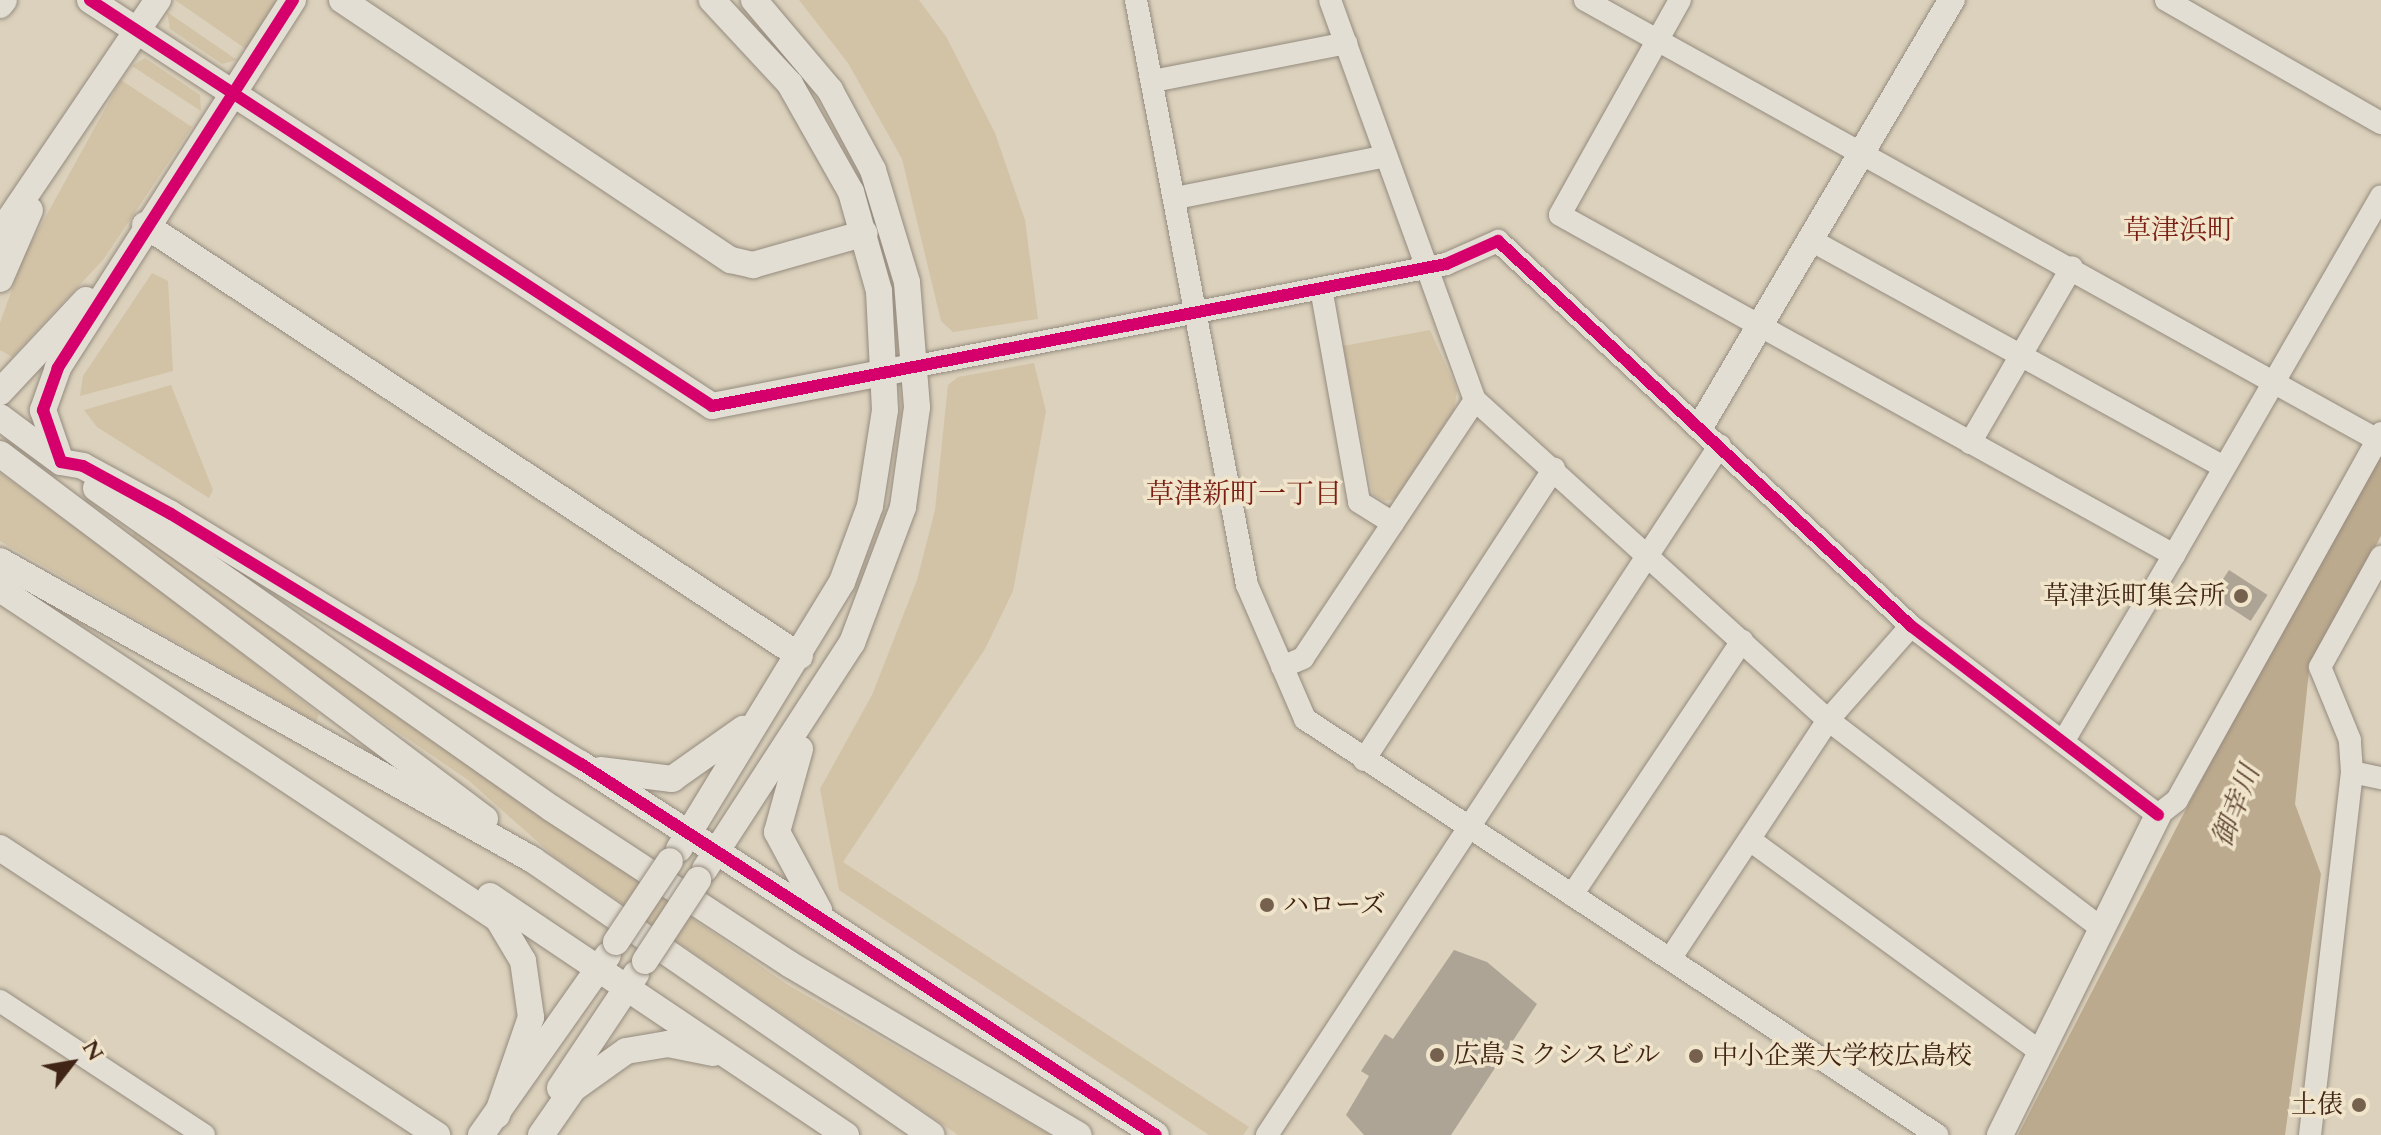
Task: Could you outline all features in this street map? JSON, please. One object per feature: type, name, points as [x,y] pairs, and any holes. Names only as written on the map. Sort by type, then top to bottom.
[{"type":"street","points":[[0,5],[4,0]]},
{"type":"street","points":[[90,0],[712,406],[1427,265],[1446,264],[1498,241],[1911,626],[2158,815]]},
{"type":"street","points":[[0,233],[52,163],[158,0]]},
{"type":"street","points":[[61,462],[44,419],[46,393],[142,230],[293,0]]},
{"type":"street","points":[[342,0],[731,260],[753,265],[865,233]]},
{"type":"street","points":[[489,1125],[687,837],[800,656],[864,529],[881,456],[885,372],[879,291],[865,233],[837,163],[790,84],[712,0]]},
{"type":"street","points":[[754,0],[830,90],[873,170],[903,261],[917,366],[903,507],[839,670],[789,774],[777,832],[800,887],[857,940]]},
{"type":"street","points":[[1136,0],[1247,585],[1305,719],[1937,1135]]},
{"type":"street","points":[[1330,0],[1475,400],[1650,552],[1828,720],[2101,928]]},
{"type":"street","points":[[1585,0],[2380,438],[2177,800],[2158,815],[2000,1135]]},
{"type":"street","points":[[1680,0],[1560,215],[1760,323],[2174,555]]},
{"type":"street","points":[[1700,427],[1859,149],[1952,0]]},
{"type":"street","points":[[2166,0],[2381,123]]},
{"type":"street","points":[[1153,81],[1346,43]]},
{"type":"street","points":[[1176,198],[1386,156]]},
{"type":"street","points":[[0,279],[52,163]]},
{"type":"street","points":[[2063,742],[2381,196]]},
{"type":"street","points":[[0,392],[142,230]]},
{"type":"street","points":[[142,230],[800,656]]},
{"type":"street","points":[[1809,239],[2223,467]]},
{"type":"street","points":[[1970,443],[2072,267]]},
{"type":"street","points":[[1321,288],[1359,502],[1393,523]]},
{"type":"street","points":[[1282,667],[1303,658],[1475,400]]},
{"type":"street","points":[[0,417],[564,817],[791,965],[1079,1135]]},
{"type":"street","points":[[1267,1135],[1720,445]]},
{"type":"street","points":[[0,454],[450,789],[533,860]]},
{"type":"street","points":[[61,462],[83,466],[171,514],[581,764],[714,855],[857,940],[1156,1135]]},
{"type":"street","points":[[1364,760],[1554,469]]},
{"type":"street","points":[[2310,1135],[2352,772],[2350,740],[2320,667],[2381,557]]},
{"type":"street","points":[[0,561],[533,860],[763,1012],[931,1135]]},
{"type":"street","points":[[0,589],[477,901],[512,938],[526,972],[531,1028],[489,1125]]},
{"type":"street","points":[[1670,959],[1828,720],[1911,626]]},
{"type":"street","points":[[1572,895],[1742,641]]},
{"type":"street","points":[[529,1135],[839,670]]},
{"type":"street","points":[[581,764],[672,779],[719,752],[771,700]]},
{"type":"street","points":[[2352,772],[2381,778]]},
{"type":"street","points":[[324,803],[379,828],[733,1057],[846,1135]]},
{"type":"street","points":[[1750,840],[2041,1052]]},
{"type":"street","points":[[0,848],[437,1135]]},
{"type":"street","points":[[0,1001],[204,1135]]},
{"type":"street","points":[[541,1135],[573,1089],[626,1051],[668,1044],[733,1057]]},
{"type":"shaded area","points":[[175,0],[277,0],[246,49]]},
{"type":"shaded area","points":[[799,0],[919,0],[947,38],[995,133],[1025,220],[1038,319],[953,332],[941,321],[902,159],[848,63]]},
{"type":"shaded area","points":[[167,12],[237,60],[222,64],[170,29]]},
{"type":"shaded area","points":[[145,58],[200,95],[201,111],[132,66]]},
{"type":"shaded area","points":[[121,80],[192,127],[103,260],[12,357],[0,350],[0,323],[24,256]]},
{"type":"shaded area","points":[[152,273],[168,281],[173,371],[80,396],[83,376]]},
{"type":"shaded area","points":[[1430,330],[1457,390],[1454,410],[1396,499],[1384,501],[1373,495],[1343,346]]},
{"type":"shaded area","points":[[1034,363],[1046,411],[1013,591],[985,649],[843,862],[1249,1127],[1243,1135],[1209,1135],[839,890],[820,789],[872,695],[917,580],[935,510],[948,385],[958,377]]},
{"type":"shaded area","points":[[171,385],[213,490],[209,498],[97,427],[84,410]]},
{"type":"shaded area","points":[[0,473],[160,589],[319,714],[316,722],[0,541]]},
{"type":"shaded area","points":[[135,532],[788,985],[1050,1135],[958,1135],[556,858],[468,780],[291,659],[132,536]]},
{"type":"water","name":"御幸川","points":[[2381,456],[2381,536],[2309,671],[2295,804],[2321,874],[2285,1135],[2018,1135],[2314,561]]},
{"type":"building","name":"草津浜町集会所","points":[[2229,570],[2268,595],[2251,621],[2212,596]]},
{"type":"building","name":"広島ミクシスビル","points":[[1454,950],[1487,962],[1537,1004],[1451,1135],[1364,1135],[1346,1115],[1369,1076],[1361,1071],[1385,1034],[1393,1039]]},
{"type":"cycle path","points":[[90,0],[712,406],[1446,264],[1498,241],[1911,626],[2158,815]]},
{"type":"cycle path","points":[[293,0],[58,368],[43,410],[61,462],[83,466],[171,514],[581,764],[1156,1135]]},
{"type":"place","name":"草津浜町集会所","points":[[2241,596]]},
{"type":"place","name":"ハローズ","points":[[1267,905]]},
{"type":"place","name":"広島ミクシスビル","points":[[1437,1055]]},
{"type":"place","name":"中小企業大学校広島校","points":[[1696,1056]]},
{"type":"place","name":"土俵","points":[[2359,1105]]},
{"type":"district","name":"草津浜町","points":[[2179,230]]},
{"type":"district","name":"草津新町一丁目","points":[[1244,494]]}]
